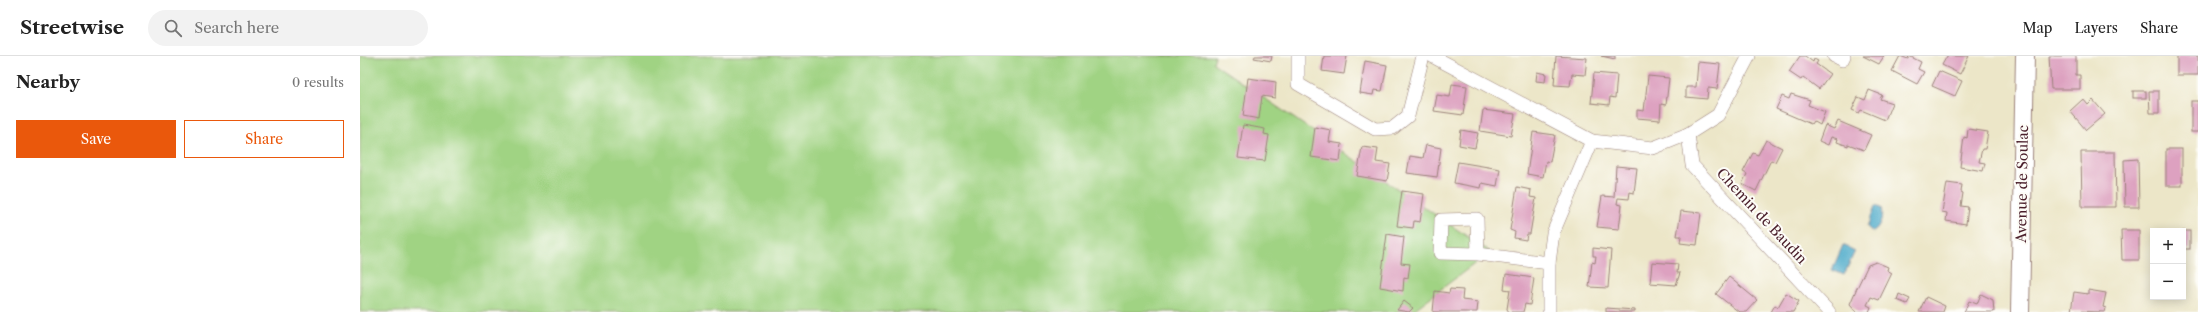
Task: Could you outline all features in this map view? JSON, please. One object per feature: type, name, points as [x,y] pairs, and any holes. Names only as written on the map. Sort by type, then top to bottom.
[{"type":"main road","name":"Avenue de Soulac","points":[[2020,312],[2025,56]]},
{"type":"street","points":[[1298,56],[1298,84],[1375,129],[1393,128],[1408,116],[1423,56]]},
{"type":"street","points":[[1432,56],[1592,141],[1653,148],[1688,134],[1718,115],[1749,56]]},
{"type":"street","points":[[1834,56],[1842,60],[1844,56]]},
{"type":"street","name":"Chemin de Baudin","points":[[1688,134],[1692,165],[1830,312]]},
{"type":"street","points":[[1549,312],[1549,263],[1553,233],[1592,141]]},
{"type":"street","points":[[1478,254],[1549,263]]},
{"type":"green space","points":[[360,56],[1215,56],[1213,63],[1490,252],[1411,312],[360,312]]},
{"type":"water","points":[[1875,206],[1881,208],[1882,215],[1880,225],[1873,232],[1867,227]]},
{"type":"water","points":[[1843,245],[1855,251],[1844,275],[1832,270]]},
{"type":"building","points":[[1255,56],[1272,56],[1271,61],[1254,58]]},
{"type":"building","points":[[1324,56],[1347,56],[1344,74],[1322,71]]},
{"type":"building","points":[[1556,56],[1587,58],[1585,75],[1572,74],[1570,86],[1554,85]]},
{"type":"building","points":[[1601,56],[1615,56],[1615,59]]},
{"type":"building","points":[[1800,56],[1805,56],[1813,62],[1814,59],[1818,61],[1816,64],[1830,74],[1819,89],[1803,77],[1801,80],[1789,72]]},
{"type":"building","points":[[1863,56],[1884,56],[1879,64]]},
{"type":"building","points":[[1900,56],[1908,59],[1909,56],[1921,62],[1918,69],[1924,72],[1917,84],[1892,71]]},
{"type":"building","points":[[1947,56],[1969,56],[1960,74],[1942,65]]},
{"type":"building","points":[[2049,56],[2076,56],[2076,75],[2080,75],[2080,89],[2051,89]]},
{"type":"building","points":[[2177,56],[2198,56],[2198,75],[2177,75]]},
{"type":"building","points":[[1365,61],[1387,65],[1382,91],[1374,90],[1373,95],[1360,93]]},
{"type":"building","points":[[1698,62],[1720,64],[1717,89],[1708,88],[1707,99],[1686,97],[1686,87],[1696,87]]},
{"type":"building","points":[[1939,71],[1962,81],[1955,96],[1932,86]]},
{"type":"building","points":[[1537,72],[1546,74],[1545,82],[1536,81]]},
{"type":"building","points":[[1594,73],[1617,75],[1615,98],[1610,97],[1609,105],[1591,103]]},
{"type":"building","points":[[1648,76],[1669,78],[1666,105],[1661,104],[1660,120],[1637,118],[1637,110],[1644,111]]},
{"type":"building","points":[[1248,78],[1276,82],[1275,98],[1262,96],[1259,119],[1243,116]]},
{"type":"building","points":[[1452,84],[1467,86],[1463,115],[1434,111],[1437,95],[1450,97]]},
{"type":"building","points":[[1869,90],[1882,95],[1880,99],[1892,103],[1885,120],[1861,110],[1859,113],[1852,110],[1858,97],[1865,100]]},
{"type":"building","points":[[2133,91],[2146,91],[2146,98],[2133,98]]},
{"type":"building","points":[[2149,91],[2159,91],[2159,113],[2150,113]]},
{"type":"building","points":[[1791,94],[1810,100],[1808,105],[1825,112],[1820,125],[1813,121],[1811,124],[1776,109],[1782,96],[1789,99]]},
{"type":"building","points":[[2083,99],[2088,105],[2093,100],[2105,114],[2086,130],[2070,111]]},
{"type":"building","points":[[2191,101],[2198,101],[2198,132],[2191,132]]},
{"type":"building","points":[[1483,110],[1515,114],[1511,136],[1480,131]]},
{"type":"building","points":[[1838,121],[1871,135],[1864,150],[1848,144],[1848,146],[1837,142],[1838,139],[1831,137],[1828,145],[1819,141],[1825,125],[1834,129]]},
{"type":"building","points":[[1243,125],[1265,129],[1264,134],[1269,135],[1265,161],[1238,158]]},
{"type":"building","points":[[1315,127],[1331,130],[1329,142],[1342,144],[1340,161],[1311,157]]},
{"type":"building","points":[[1968,129],[1988,132],[1985,149],[1982,149],[1979,162],[1985,163],[1983,171],[1960,167],[1964,137],[1967,138]]},
{"type":"building","points":[[1461,130],[1478,133],[1475,148],[1459,145]]},
{"type":"building","points":[[1533,132],[1555,135],[1550,162],[1546,161],[1543,177],[1527,174]]},
{"type":"building","points":[[1766,140],[1782,148],[1775,162],[1771,160],[1756,191],[1742,184],[1747,174],[1743,172],[1753,153],[1758,155]]},
{"type":"building","points":[[1426,145],[1441,148],[1437,177],[1407,173],[1410,156],[1423,158]]},
{"type":"building","points":[[1362,147],[1378,149],[1376,162],[1390,164],[1387,181],[1357,176]]},
{"type":"building","points":[[2166,149],[2182,149],[2182,186],[2166,186]]},
{"type":"building","points":[[2081,152],[2115,152],[2116,207],[2082,207]]},
{"type":"building","points":[[2138,159],[2139,207],[2125,207],[2124,160]]},
{"type":"building","points":[[1458,162],[1500,169],[1497,186],[1482,183],[1481,188],[1454,183]]},
{"type":"building","points":[[1616,166],[1637,168],[1634,193],[1630,192],[1629,199],[1618,198],[1617,204],[1622,205],[1619,229],[1597,227],[1602,196],[1614,197]]},
{"type":"building","points":[[1947,183],[1962,185],[1961,192],[1963,193],[1961,206],[1968,207],[1966,224],[1946,221],[1947,213],[1942,212]]},
{"type":"building","points":[[1517,187],[1531,190],[1530,197],[1536,198],[1530,234],[1527,234],[1526,240],[1514,238],[1515,232],[1510,230]]},
{"type":"building","points":[[1402,191],[1424,194],[1420,222],[1414,221],[1413,228],[1397,226]]},
{"type":"building","points":[[1681,211],[1701,213],[1697,245],[1680,243],[1681,236],[1677,236]]},
{"type":"building","points":[[2121,230],[2139,230],[2139,260],[2122,260]]},
{"type":"building","points":[[2186,231],[2190,231],[2190,249],[2186,249]]},
{"type":"building","points":[[1387,234],[1404,237],[1401,263],[1410,264],[1408,278],[1404,277],[1403,291],[1380,287]]},
{"type":"building","points":[[1593,248],[1611,250],[1608,288],[1589,287],[1592,262],[1595,263],[1596,256],[1593,256]]},
{"type":"building","points":[[1652,262],[1678,264],[1677,273],[1680,273],[1676,285],[1650,283]]},
{"type":"building","points":[[1876,262],[1888,267],[1887,270],[1892,273],[1879,300],[1871,297],[1867,305],[1871,307],[1869,312],[1857,312],[1850,304],[1868,265]]},
{"type":"building","points":[[1506,274],[1534,278],[1530,305],[1525,304],[1523,312],[1509,312],[1507,309],[1510,290],[1504,289]]},
{"type":"building","points":[[1729,277],[1757,300],[1746,312],[1739,312],[1716,294]]},
{"type":"building","points":[[1450,289],[1463,290],[1462,300],[1478,302],[1477,312],[1433,312],[1435,291],[1449,293]]},
{"type":"building","points":[[2088,290],[2106,293],[2103,307],[2106,308],[2105,312],[2071,311],[2074,292],[2088,294]]},
{"type":"building","points":[[1786,293],[1799,301],[1793,312],[1771,312],[1775,305],[1778,307]]},
{"type":"building","points":[[1899,294],[1910,299],[1907,304],[1897,300]]},
{"type":"building","points":[[1981,294],[1993,300],[1994,312],[1964,312],[1969,301],[1977,304]]},
{"type":"building","points":[[1926,297],[1945,306],[1943,312],[1919,312]]},
{"type":"building","points":[[1404,301],[1413,308],[1409,312],[1397,310]]},
{"type":"building","points":[[1606,308],[1635,310],[1635,312],[1606,312]]}]
